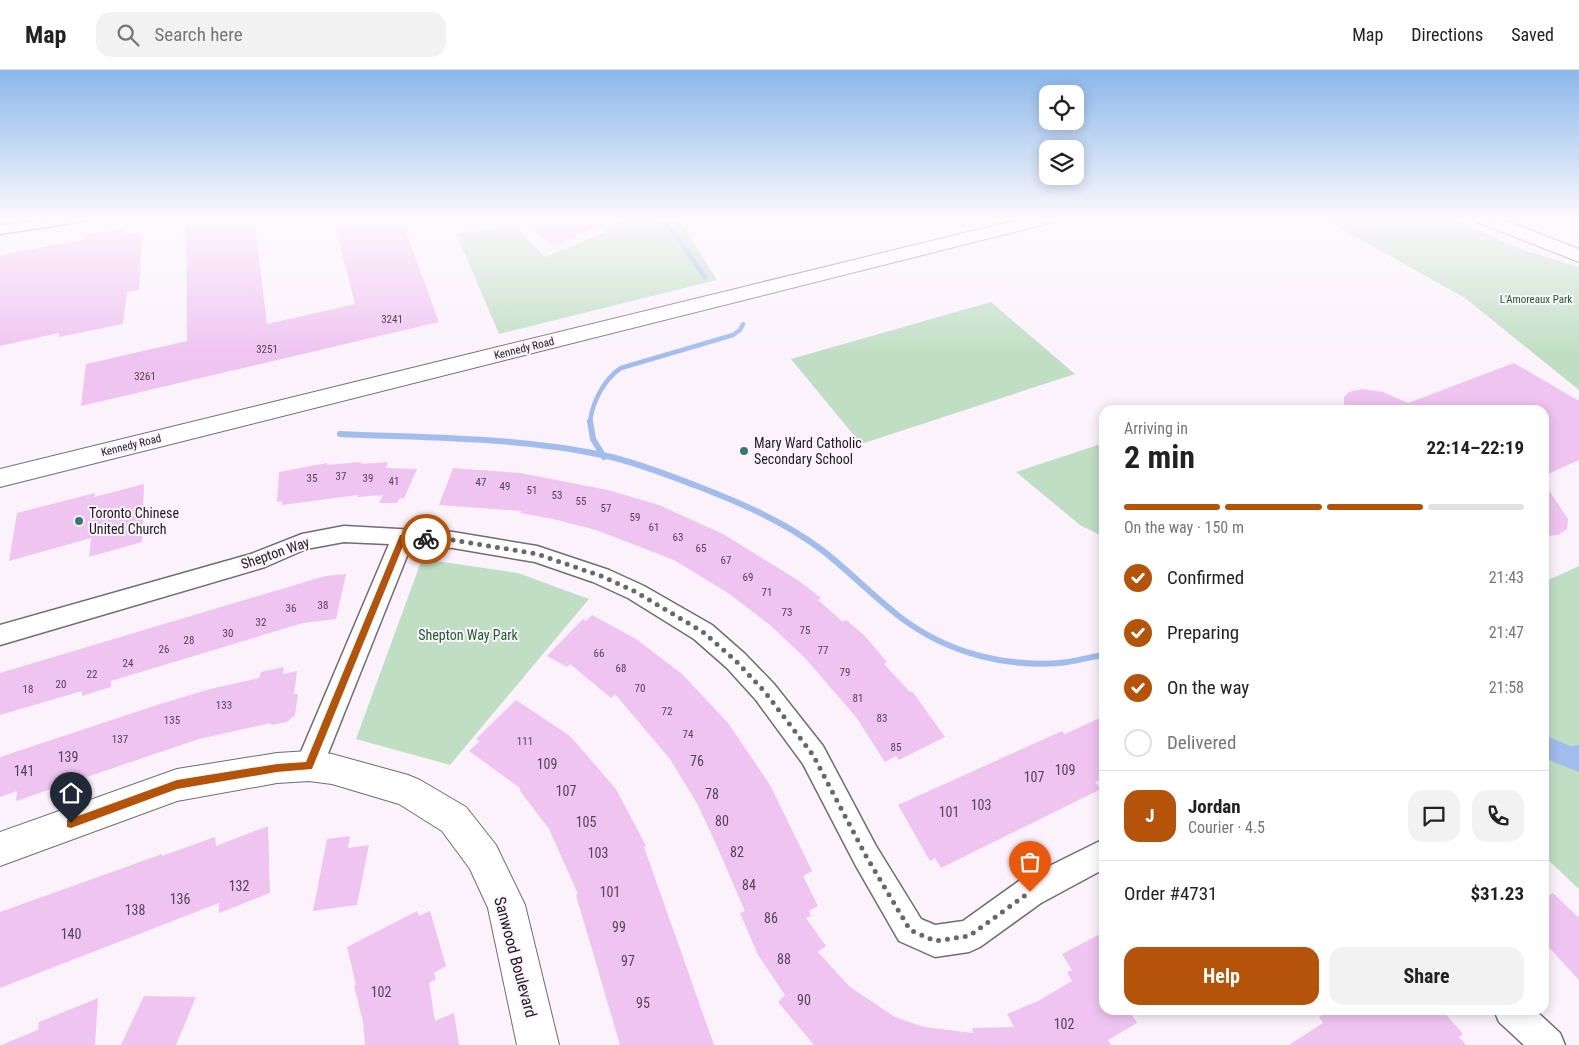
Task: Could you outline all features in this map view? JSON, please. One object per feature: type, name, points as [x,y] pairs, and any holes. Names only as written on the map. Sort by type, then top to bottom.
[{"type":"main road","name":"Kennedy Road","points":[[0,478],[865,264]]},
{"type":"main road","name":"Sanwood Boulevard","points":[[0,849],[177,785],[277,768],[309,766],[332,769],[408,791],[454,819],[483,857],[506,905],[538,1045]]},
{"type":"street","name":"Shepton Way","points":[[0,635],[257,561],[302,542],[344,534],[453,540],[537,554],[601,576],[636,592],[703,632],[736,661],[765,692],[813,755],[866,856],[910,930],[935,941],[969,936],[1030,892],[1099,856]]},
{"type":"street","points":[[309,766],[402,538]]},
{"type":"street","points":[[1516,1015],[1548,1045]]},
{"type":"green space","points":[[469,264],[707,264],[717,280],[499,334]]},
{"type":"green space","name":"L'Amoreaux Park","points":[[1403,264],[1568,264],[1579,267],[1579,390],[1465,298]]},
{"type":"green space","points":[[991,302],[1075,374],[861,444],[791,359]]},
{"type":"green space","points":[[1099,445],[1099,534],[1080,525],[1016,472]]},
{"type":"green space","name":"Shepton Way Park","points":[[422,559],[518,573],[589,599],[450,765],[356,739]]},
{"type":"green space","points":[[1579,566],[1579,889],[1549,861],[1549,580]]},
{"type":"water","points":[[1549,737],[1570,746],[1579,745],[1579,772],[1549,760]]},
{"type":"building","points":[[0,264],[141,264],[139,290],[127,292],[123,324],[59,337],[59,333],[0,346]]},
{"type":"building","points":[[186,264],[260,264],[267,324],[355,304],[345,264],[418,264],[439,322],[81,406],[86,364],[187,341]]},
{"type":"building","points":[[1514,363],[1579,401],[1579,460],[1549,474],[1549,405],[1345,405],[1344,397],[1349,392],[1362,389],[1383,392],[1408,403]]},
{"type":"building","points":[[361,462],[361,464],[388,462],[386,468],[417,469],[404,498],[400,498],[397,503],[379,503],[383,495],[357,497],[358,495],[282,505],[282,501],[277,502],[279,472],[327,463],[327,465]]},
{"type":"building","points":[[453,468],[520,473],[608,490],[659,505],[723,534],[799,581],[821,598],[818,600],[843,622],[846,620],[864,635],[887,662],[884,664],[910,692],[912,691],[945,737],[899,760],[896,756],[885,762],[856,717],[805,658],[770,625],[728,593],[674,560],[596,530],[520,513],[521,511],[439,505]]},
{"type":"building","name":"Toronto Chinese United Church","points":[[144,484],[142,542],[89,557],[91,538],[9,561],[17,513],[95,493],[94,497]]},
{"type":"building","points":[[1549,490],[1568,519],[1567,529],[1558,535],[1549,536]]},
{"type":"building","points":[[346,574],[336,619],[303,623],[111,681],[111,687],[82,696],[82,691],[0,715],[0,673],[325,576]]},
{"type":"building","points":[[592,615],[636,639],[682,674],[728,723],[770,785],[812,871],[803,876],[818,906],[809,911],[811,916],[806,918],[826,946],[818,952],[850,987],[895,1017],[924,1027],[973,1033],[972,1028],[1014,1027],[1007,1014],[1038,1001],[1072,981],[1067,972],[1072,970],[1062,954],[1099,935],[1099,1015],[1132,1015],[1137,1023],[1108,1040],[1111,1045],[814,1045],[778,1002],[785,995],[758,955],[740,913],[745,911],[715,842],[698,805],[670,759],[615,694],[611,698],[570,664],[567,667],[547,656],[583,619],[586,621]]},
{"type":"building","points":[[284,667],[283,674],[297,671],[294,694],[298,694],[295,715],[287,722],[271,725],[271,723],[199,739],[16,801],[17,791],[0,797],[0,757],[157,705],[210,689],[259,678],[261,672]]},
{"type":"building","points":[[516,700],[570,736],[616,789],[646,846],[644,847],[714,1045],[620,1045],[576,895],[578,894],[549,829],[520,791],[520,788],[469,751],[480,741],[476,739]]},
{"type":"building","points":[[1099,718],[1099,780],[1095,782],[1099,790],[941,868],[935,858],[930,861],[898,805],[1062,731],[1065,734]]},
{"type":"building","points":[[268,826],[270,893],[219,913],[219,903],[0,988],[0,912],[162,854],[162,856],[215,837],[216,846]]},
{"type":"building","points":[[350,836],[348,848],[369,845],[357,905],[313,911],[327,839]]},
{"type":"building","points":[[1553,893],[1579,918],[1579,980],[1549,947],[1549,896]]},
{"type":"building","points":[[417,911],[419,916],[430,911],[446,966],[434,973],[436,979],[429,983],[435,1021],[454,1013],[459,1045],[365,1045],[363,1022],[347,947]]},
{"type":"building","points":[[144,996],[196,997],[176,1045],[121,1045]]},
{"type":"building","points":[[98,998],[95,1045],[1,1045],[38,1030],[39,1022]]},
{"type":"building","points":[[1322,1015],[1446,1015],[1463,1034],[1459,1037],[1466,1045],[1289,1045],[1323,1023],[1319,1017]]},
{"type":"waterway","points":[[695,264],[705,277]]},
{"type":"waterway","points":[[590,421],[596,399],[604,385],[621,368],[733,335],[740,330],[743,324]]},
{"type":"waterway","points":[[590,421],[593,439],[603,455]]},
{"type":"waterway","points":[[340,434],[508,442],[541,445],[603,455]]},
{"type":"waterway","points":[[603,455],[630,462],[697,486],[762,514],[822,550],[900,617],[936,640],[955,648],[975,655],[1038,664],[1065,662],[1099,656]]},
{"type":"way so far","points":[[426,539],[453,540],[537,554],[601,576],[636,592],[703,632],[736,661],[765,692],[813,755],[866,856],[910,930],[935,941],[969,936],[1030,892]]},
{"type":"place","name":"Mary Ward Catholic Secondary School","points":[[744,451]]},
{"type":"place","name":"Toronto Chinese United Church","points":[[79,521]]},
{"type":"route","points":[[71,823],[177,785],[277,768],[309,766],[402,538],[426,539]]}]
